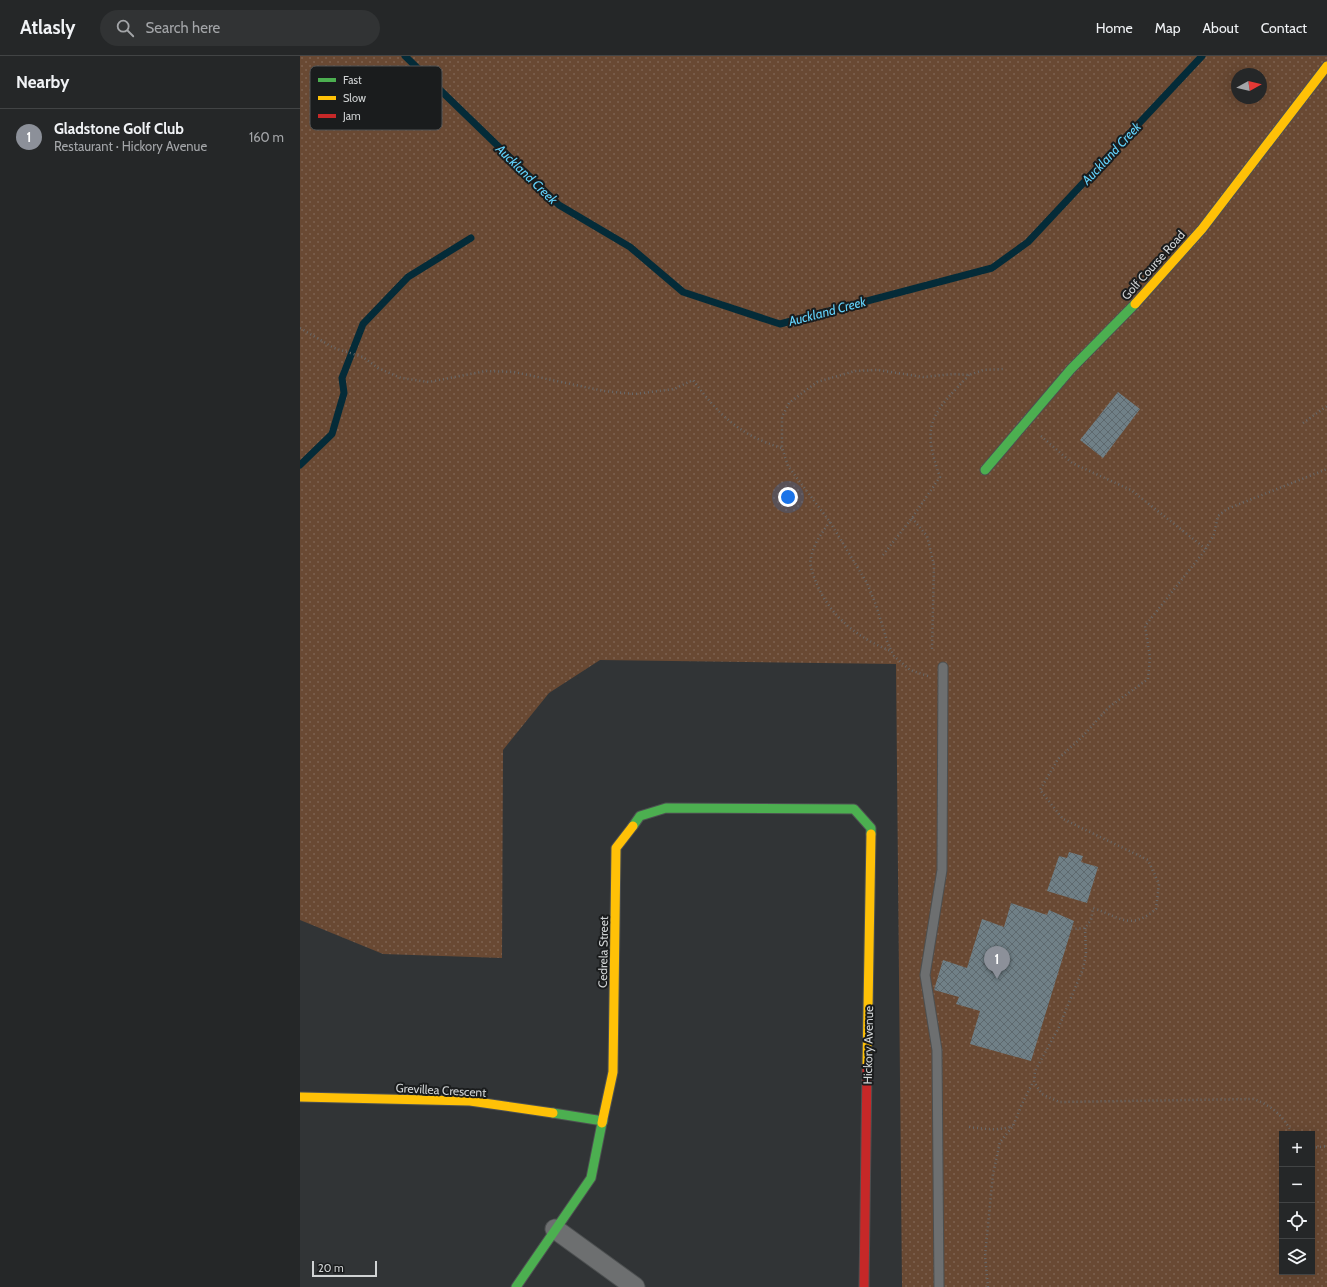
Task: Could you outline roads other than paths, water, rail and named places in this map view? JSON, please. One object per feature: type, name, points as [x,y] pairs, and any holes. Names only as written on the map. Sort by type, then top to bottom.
[{"type":"street","name":"Golf Course Road","points":[[986,470],[1071,369],[1150,289],[1202,229],[1327,66]]},
{"type":"street","name":"Cedrela Street","points":[[516,1287],[591,1178],[613,1072],[616,848],[640,816],[666,808],[854,809]]},
{"type":"street","name":"Hickory Avenue","points":[[854,809],[872,828],[864,1287]]},
{"type":"street","name":"Grevillea Crescent","points":[[300,1097],[470,1101],[603,1121]]},
{"type":"street","points":[[555,1229],[635,1287]]},
{"type":"lane","points":[[939,1287],[937,1050],[926,976],[942,870],[943,667]]},
{"type":"waterway","name":"Auckland Creek","points":[[405,56],[415,66]]},
{"type":"waterway","name":"Auckland Creek","points":[[442,92],[559,205],[630,247],[683,292],[780,324],[992,268],[1028,242],[1202,56]]},
{"type":"waterway","points":[[300,465],[332,434],[344,393],[342,378],[363,324],[408,277],[471,238]]},
{"type":"place","name":"Gladstone Golf Club","points":[[997,979]]}]
